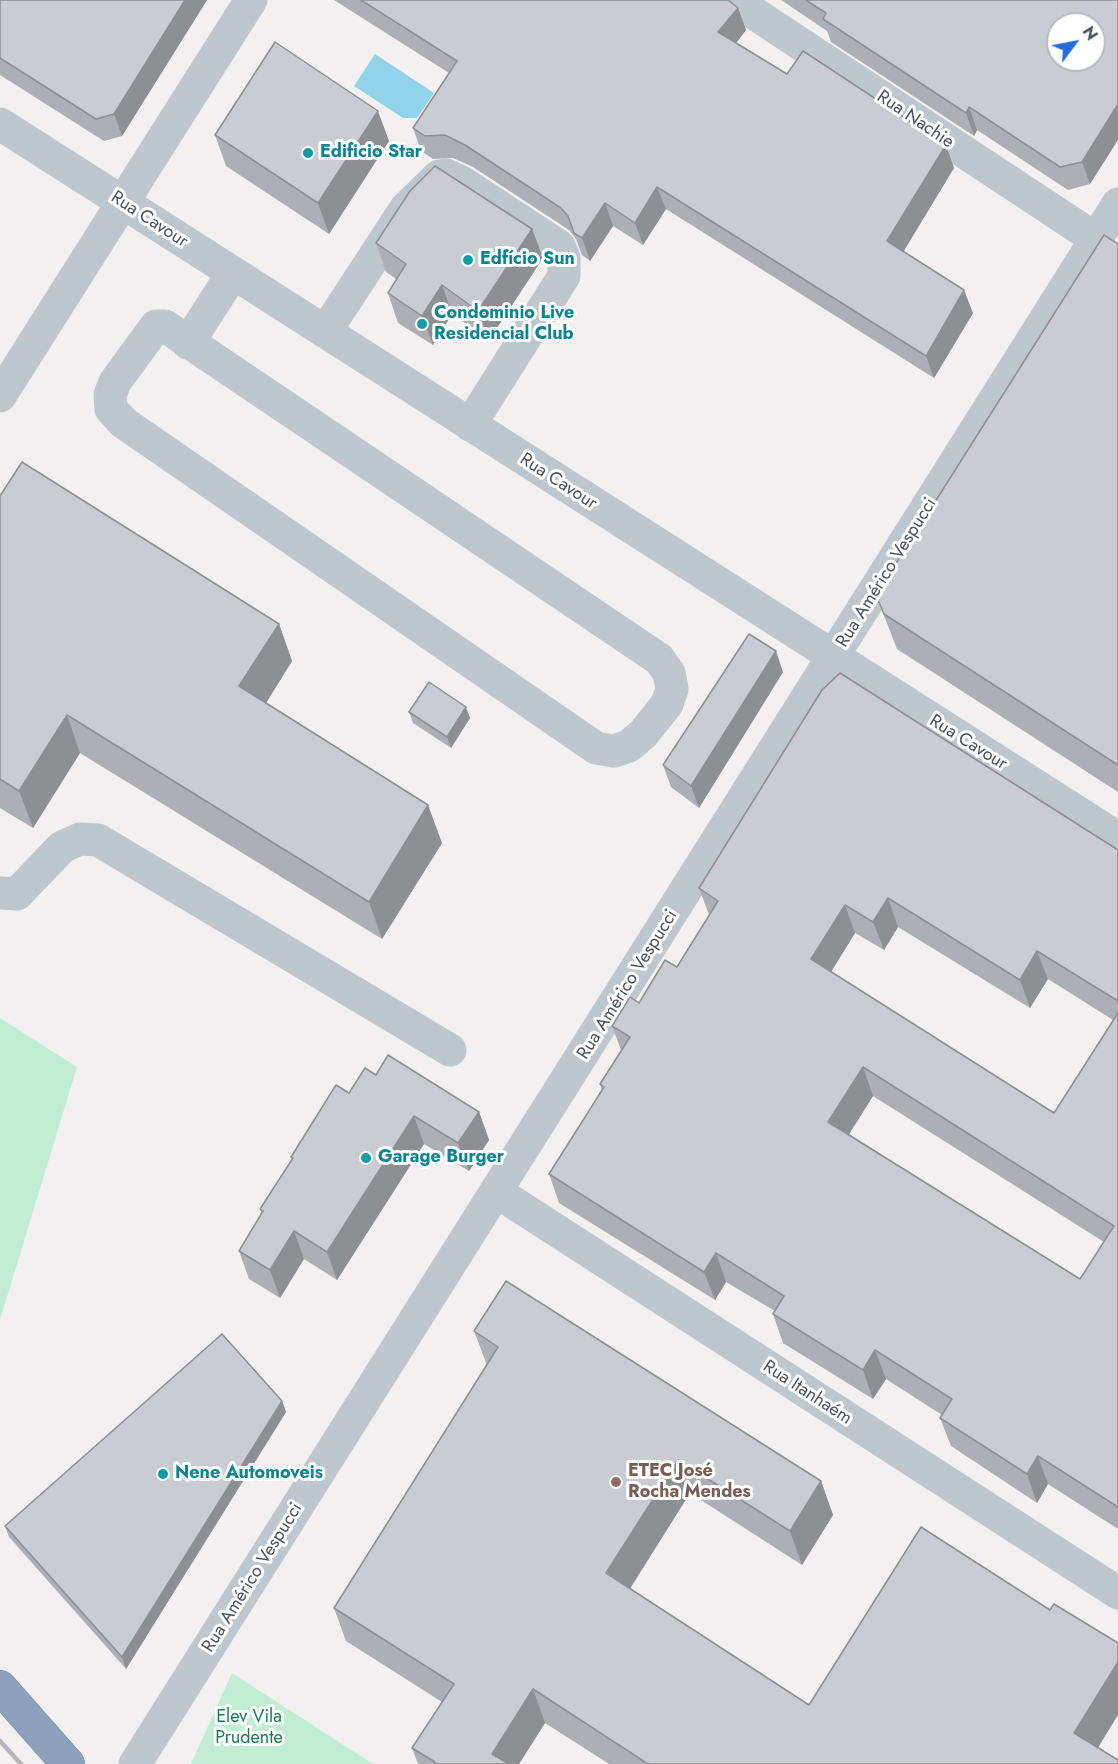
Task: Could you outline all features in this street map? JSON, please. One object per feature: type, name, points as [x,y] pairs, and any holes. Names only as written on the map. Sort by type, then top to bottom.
[{"type":"highway","points":[[0,1687],[68,1764]]},
{"type":"street","points":[[0,396],[251,0]]},
{"type":"street","name":"Rua Nachie","points":[[734,0],[1096,239]]},
{"type":"street","name":"Rua Cavour","points":[[0,124],[1118,838]]},
{"type":"street","points":[[326,332],[406,208],[439,176],[446,175],[463,183],[559,246],[564,258],[564,276],[470,425]]},
{"type":"street","name":"Rua Américo Vespucci","points":[[135,1764],[1118,204]]},
{"type":"street","points":[[188,343],[233,273]]},
{"type":"street","points":[[165,326],[188,343],[659,659],[669,673],[672,689],[667,704],[643,734],[629,746],[614,751],[596,748],[124,423],[111,409],[110,395],[115,382],[153,328],[165,326]]},
{"type":"street","points":[[0,893],[17,894],[62,847],[80,839],[98,840],[450,1050]]},
{"type":"street","name":"Rua Itanhaém","points":[[497,1192],[1118,1593]]},
{"type":"green space","points":[[0,1018],[77,1067],[0,1320]]},
{"type":"green space","name":"Elev Vila Prudente","points":[[232,1673],[373,1764],[191,1764]]},
{"type":"water","points":[[375,54],[434,93],[417,118],[403,118],[354,86]]},
{"type":"building","points":[[0,0],[185,0],[114,114],[96,119],[0,58]]},
{"type":"building","points":[[361,0],[728,0],[738,8],[718,32],[787,74],[803,51],[946,145],[887,241],[964,290],[926,356],[657,187],[635,223],[605,203],[582,238],[574,233],[568,216],[561,208],[465,145],[445,135],[425,136],[413,128],[457,61]]},
{"type":"building","points":[[806,0],[1118,0],[1118,104],[1082,162],[1060,167],[969,107],[966,113],[823,19],[826,13]]},
{"type":"building","name":"Edificio Star","points":[[275,42],[378,111],[318,203],[215,135]]},
{"type":"building","name":"Edfício Sun","points":[[435,166],[532,229],[478,311],[442,285],[422,316],[388,293],[406,264],[376,243],[410,191]]},
{"type":"building","points":[[1104,235],[1118,244],[1118,765],[884,614],[876,595]]},
{"type":"building","points":[[22,462],[279,624],[239,686],[428,805],[369,902],[67,715],[19,791],[0,779],[0,496]]},
{"type":"building","points":[[749,634],[776,651],[691,786],[663,765]]},
{"type":"building","points":[[840,673],[1118,850],[1118,1001],[1037,951],[1020,980],[888,898],[873,922],[845,905],[811,959],[1054,1113],[1118,1013],[1118,1507],[1038,1456],[1027,1474],[940,1418],[952,1399],[875,1350],[863,1370],[773,1314],[784,1296],[716,1253],[704,1272],[549,1174],[604,1087],[600,1084],[630,1037],[612,1026],[630,997],[639,1003],[665,960],[677,967],[718,901],[699,888],[822,690]],"holes":[[[863,1067],[1114,1226],[1080,1279],[828,1122]]]},
{"type":"building","points":[[429,682],[466,707],[447,737],[409,712]]},
{"type":"building","points":[[388,1055],[479,1112],[458,1143],[414,1116],[327,1252],[294,1231],[270,1270],[239,1251],[263,1211],[260,1209],[336,1085],[349,1093],[365,1068],[376,1075]]},
{"type":"building","name":"ETEC José Rocha Mendes","points":[[506,1281],[821,1481],[790,1531],[678,1460],[606,1573],[809,1705],[921,1527],[1050,1610],[1054,1604],[1118,1643],[1118,1662],[1074,1733],[1118,1760],[1118,1764],[648,1764],[533,1689],[492,1754],[509,1764],[434,1764],[435,1762],[412,1748],[454,1684],[334,1608],[498,1347],[474,1331]]},
{"type":"building","name":"Nene Automoveis","points":[[222,1334],[282,1401],[122,1657],[5,1526]]},
{"type":"railway","points":[[0,1741],[21,1764]]},
{"type":"place","name":"Edificio Star","points":[[308,153]]},
{"type":"place","name":"Edfício Sun","points":[[468,260]]},
{"type":"place","name":"Condominio Live Residencial Club","points":[[422,324]]},
{"type":"place","name":"Garage Burger","points":[[366,1158]]},
{"type":"place","name":"Nene Automoveis","points":[[163,1474]]},
{"type":"place","name":"ETEC José Rocha Mendes","points":[[616,1482]]}]
